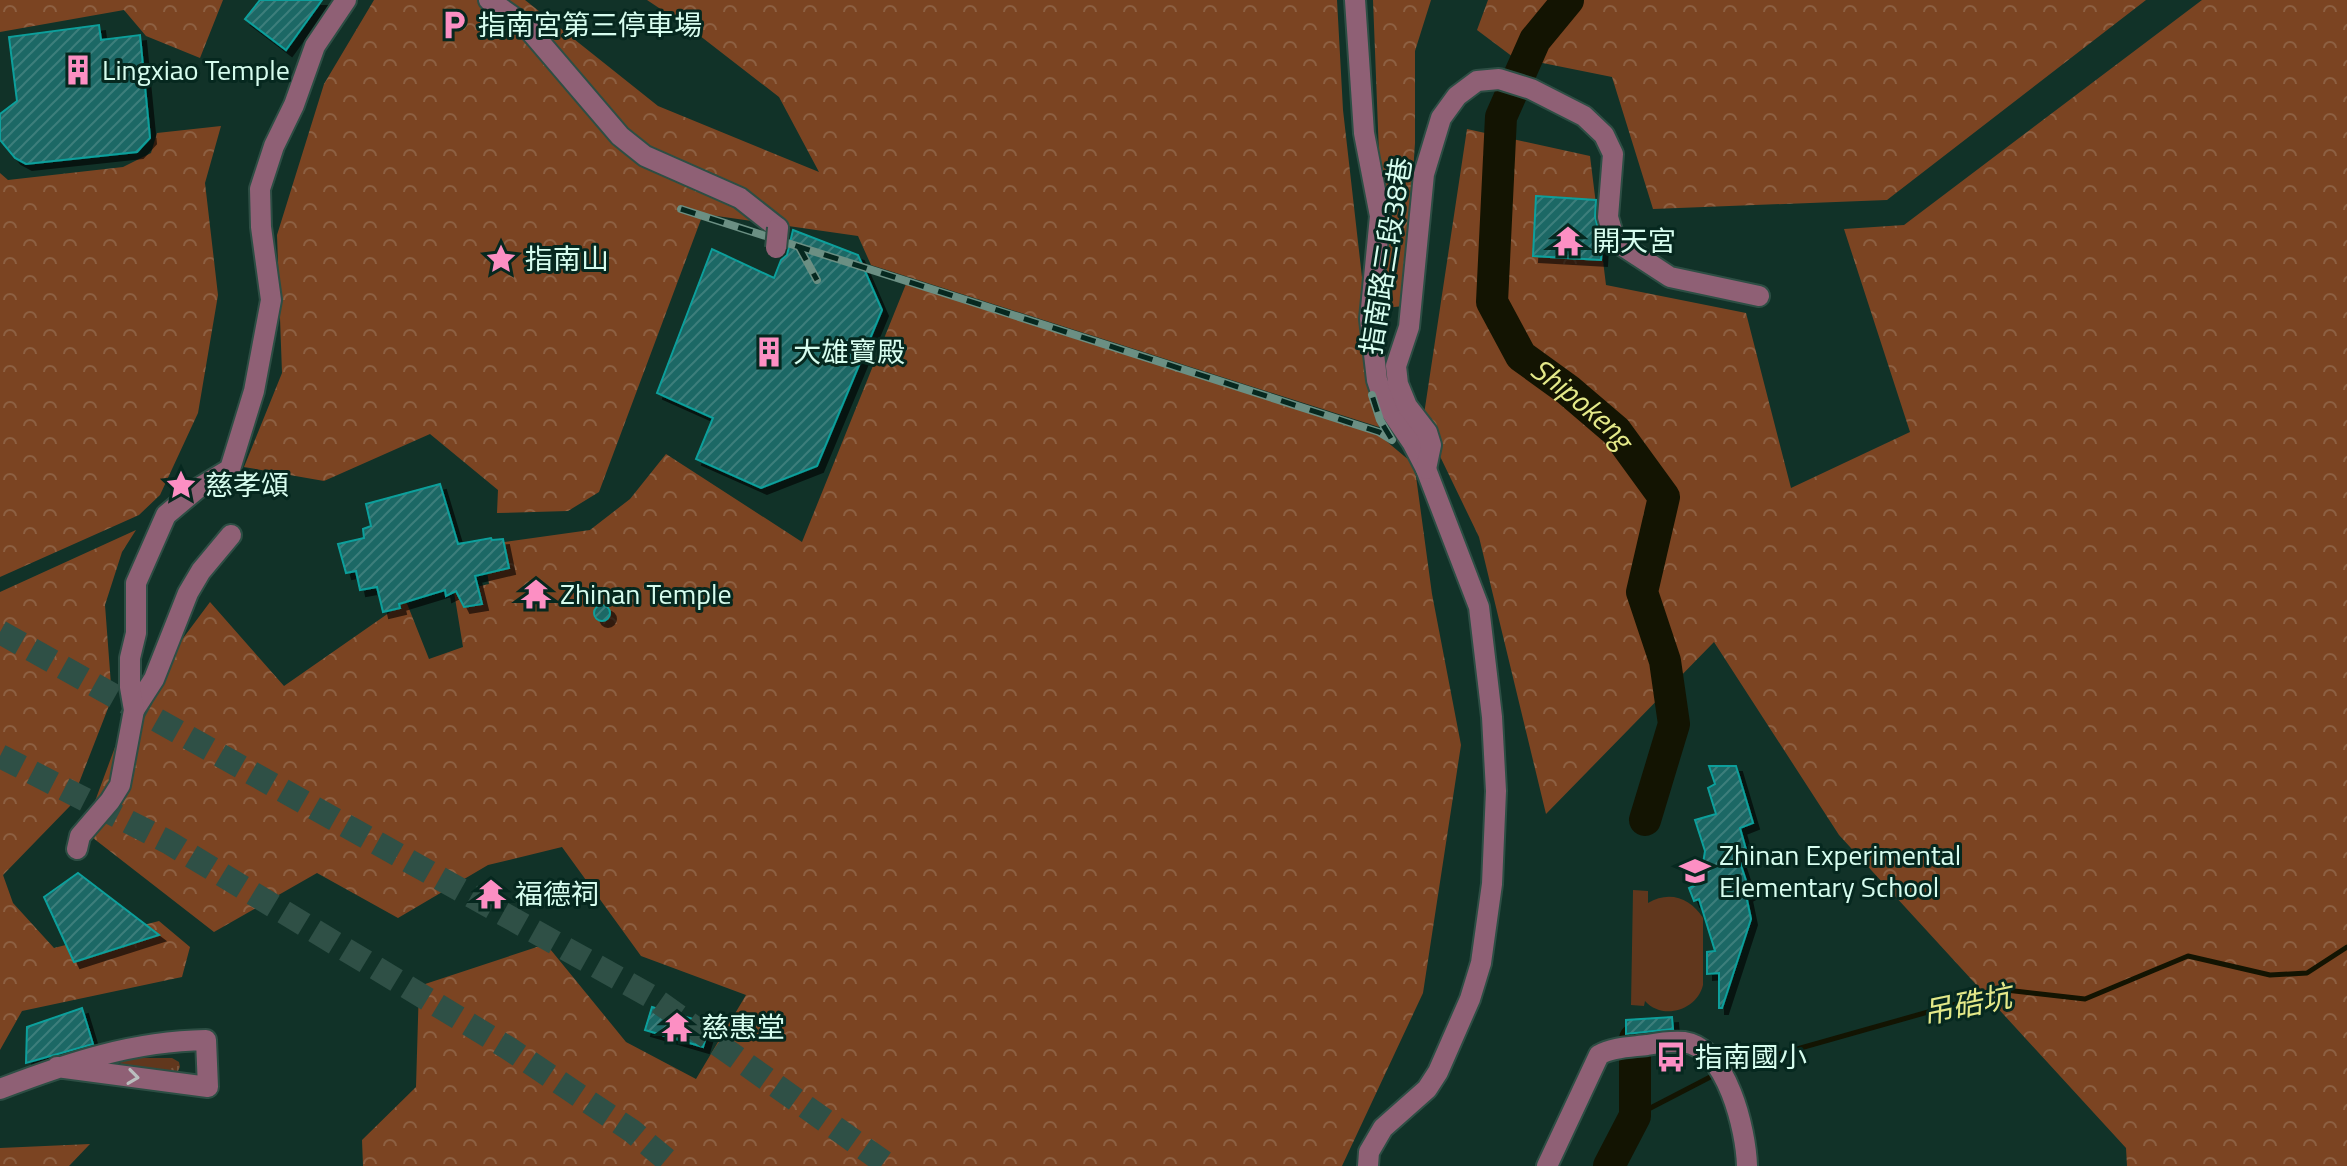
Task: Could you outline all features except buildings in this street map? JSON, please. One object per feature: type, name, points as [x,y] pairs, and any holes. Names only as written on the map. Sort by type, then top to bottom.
[{"type":"street","points":[[77,849],[80,836],[120,785],[134,710],[130,658],[136,633],[136,583],[166,515],[230,469],[254,391],[271,300],[261,227],[260,189],[315,46],[346,0]]},
{"type":"street","points":[[489,0],[526,26],[620,136],[645,156],[740,198],[777,238]]},
{"type":"street","points":[[1355,0],[1364,133],[1380,216],[1370,319],[1377,380],[1384,401],[1426,469],[1479,607],[1492,717],[1496,791],[1492,884],[1481,963],[1470,999],[1438,1072],[1427,1089],[1383,1128],[1369,1152],[1368,1166]]},
{"type":"street","name":"指南路三段38巷","points":[[1426,469],[1431,445],[1427,432],[1398,384],[1396,366],[1409,327],[1424,174],[1441,118],[1457,96],[1477,81],[1499,79],[1531,89],[1584,116],[1604,135],[1613,154],[1608,217],[1615,241],[1670,277],[1759,296]]},
{"type":"street","points":[[134,710],[154,679],[188,593],[201,571],[231,535]]},
{"type":"street","points":[[0,1089],[57,1067],[122,1048],[206,1040],[208,1087],[57,1067]]},
{"type":"street","points":[[1547,1166],[1599,1055],[1614,1050],[1684,1042],[1704,1050],[1737,1103],[1746,1140],[1747,1166]]},
{"type":"street","points":[[1738,1166],[1746,1140]]},
{"type":"green space","points":[[0,0],[223,0],[200,58],[146,36],[124,10],[0,32]]},
{"type":"green space","points":[[374,0],[525,0],[658,106],[819,172],[779,97],[695,32],[647,0],[1337,0],[1343,110],[1379,427],[871,265],[858,236],[703,214],[599,492],[568,511],[497,513],[498,490],[430,434],[324,481],[244,467],[282,373],[277,235],[324,84]]},
{"type":"green space","points":[[1373,0],[1431,0],[1415,51],[1415,143],[1404,306],[1385,308]]},
{"type":"green space","points":[[1488,0],[2146,0],[1887,200],[1653,209],[1612,77],[1513,57],[1477,30]]},
{"type":"green space","points":[[2202,0],[2347,0],[2347,1166],[2127,1166],[2126,1148],[1839,835],[1714,642],[1546,814],[1479,537],[1423,421],[1467,129],[1590,156],[1606,285],[1746,313],[1791,488],[1910,432],[1844,229],[1904,225]]},
{"type":"green space","points":[[221,126],[205,183],[218,295],[198,413],[160,495],[139,515],[0,577],[0,173],[8,180],[123,167],[151,153],[157,133]]},
{"type":"green space","points":[[906,284],[1379,435],[1415,469],[1432,594],[1461,745],[1423,993],[1342,1166],[363,1166],[362,1140],[416,1087],[419,986],[546,944],[626,1042],[696,1079],[746,995],[641,956],[562,847],[488,865],[398,918],[317,873],[214,932],[84,831],[128,712],[210,602],[284,686],[406,601],[429,659],[463,647],[454,592],[489,584],[483,545],[590,530],[630,499],[666,454],[802,542]]},
{"type":"green space","points":[[136,530],[122,552],[105,605],[112,698],[70,806],[3,875],[13,903],[54,948],[159,921],[190,947],[182,977],[22,1011],[0,1050],[0,592]]},
{"type":"green space","points":[[1633,890],[1648,891],[1648,903],[1664,897],[1679,898],[1692,905],[1703,918],[1703,985],[1694,1001],[1678,1010],[1661,1010],[1645,1001],[1644,1006],[1631,1005]]},
{"type":"green space","points":[[124,1058],[172,1058],[179,1062],[180,1067],[177,1073],[122,1067],[120,1062]]},
{"type":"green space","points":[[90,1144],[69,1166],[0,1166],[0,1148]]},
{"type":"waterway","name":"Shipokeng","points":[[1568,0],[1535,40],[1501,117],[1492,302],[1521,356],[1568,390],[1616,431],[1664,497],[1642,592],[1665,661],[1674,724],[1645,820]]},
{"type":"waterway","name":"吊硞坑","points":[[1726,1069],[2006,990],[2085,999],[2188,956],[2270,975],[2307,973],[2347,947]]},
{"type":"waterway","name":"Shipokeng","points":[[1609,1166],[1635,1116],[1635,1039]]},
{"type":"waterway","name":"吊硞坑","points":[[1635,1116],[1718,1073]]},
{"type":"tunnel","points":[[0,632],[650,996],[889,1166]]},
{"type":"tunnel","points":[[0,756],[168,842],[508,1048],[632,1131],[674,1166]]},
{"type":"railway","points":[[681,209],[1379,432],[1392,440],[1380,420],[1372,395]]},
{"type":"railway","points":[[799,247],[817,280]]},
{"type":"place","name":"指南宮第三停車場","points":[[454,25]]},
{"type":"place","name":"Lingxiao Temple","points":[[78,70]]},
{"type":"place","name":"開天宮","points":[[1568,241]]},
{"type":"place","name":"指南山","points":[[501,259]]},
{"type":"place","name":"大雄寶殿","points":[[769,352]]},
{"type":"place","name":"慈孝頌","points":[[181,485]]},
{"type":"place","name":"Zhinan Temple","points":[[536,594]]},
{"type":"place","name":"Zhinan Experimental Elementary School","points":[[1695,871]]},
{"type":"place","name":"福德祠","points":[[491,894]]},
{"type":"place","name":"慈惠堂","points":[[677,1027]]},
{"type":"place","name":"指南國小","points":[[1671,1057]]}]
